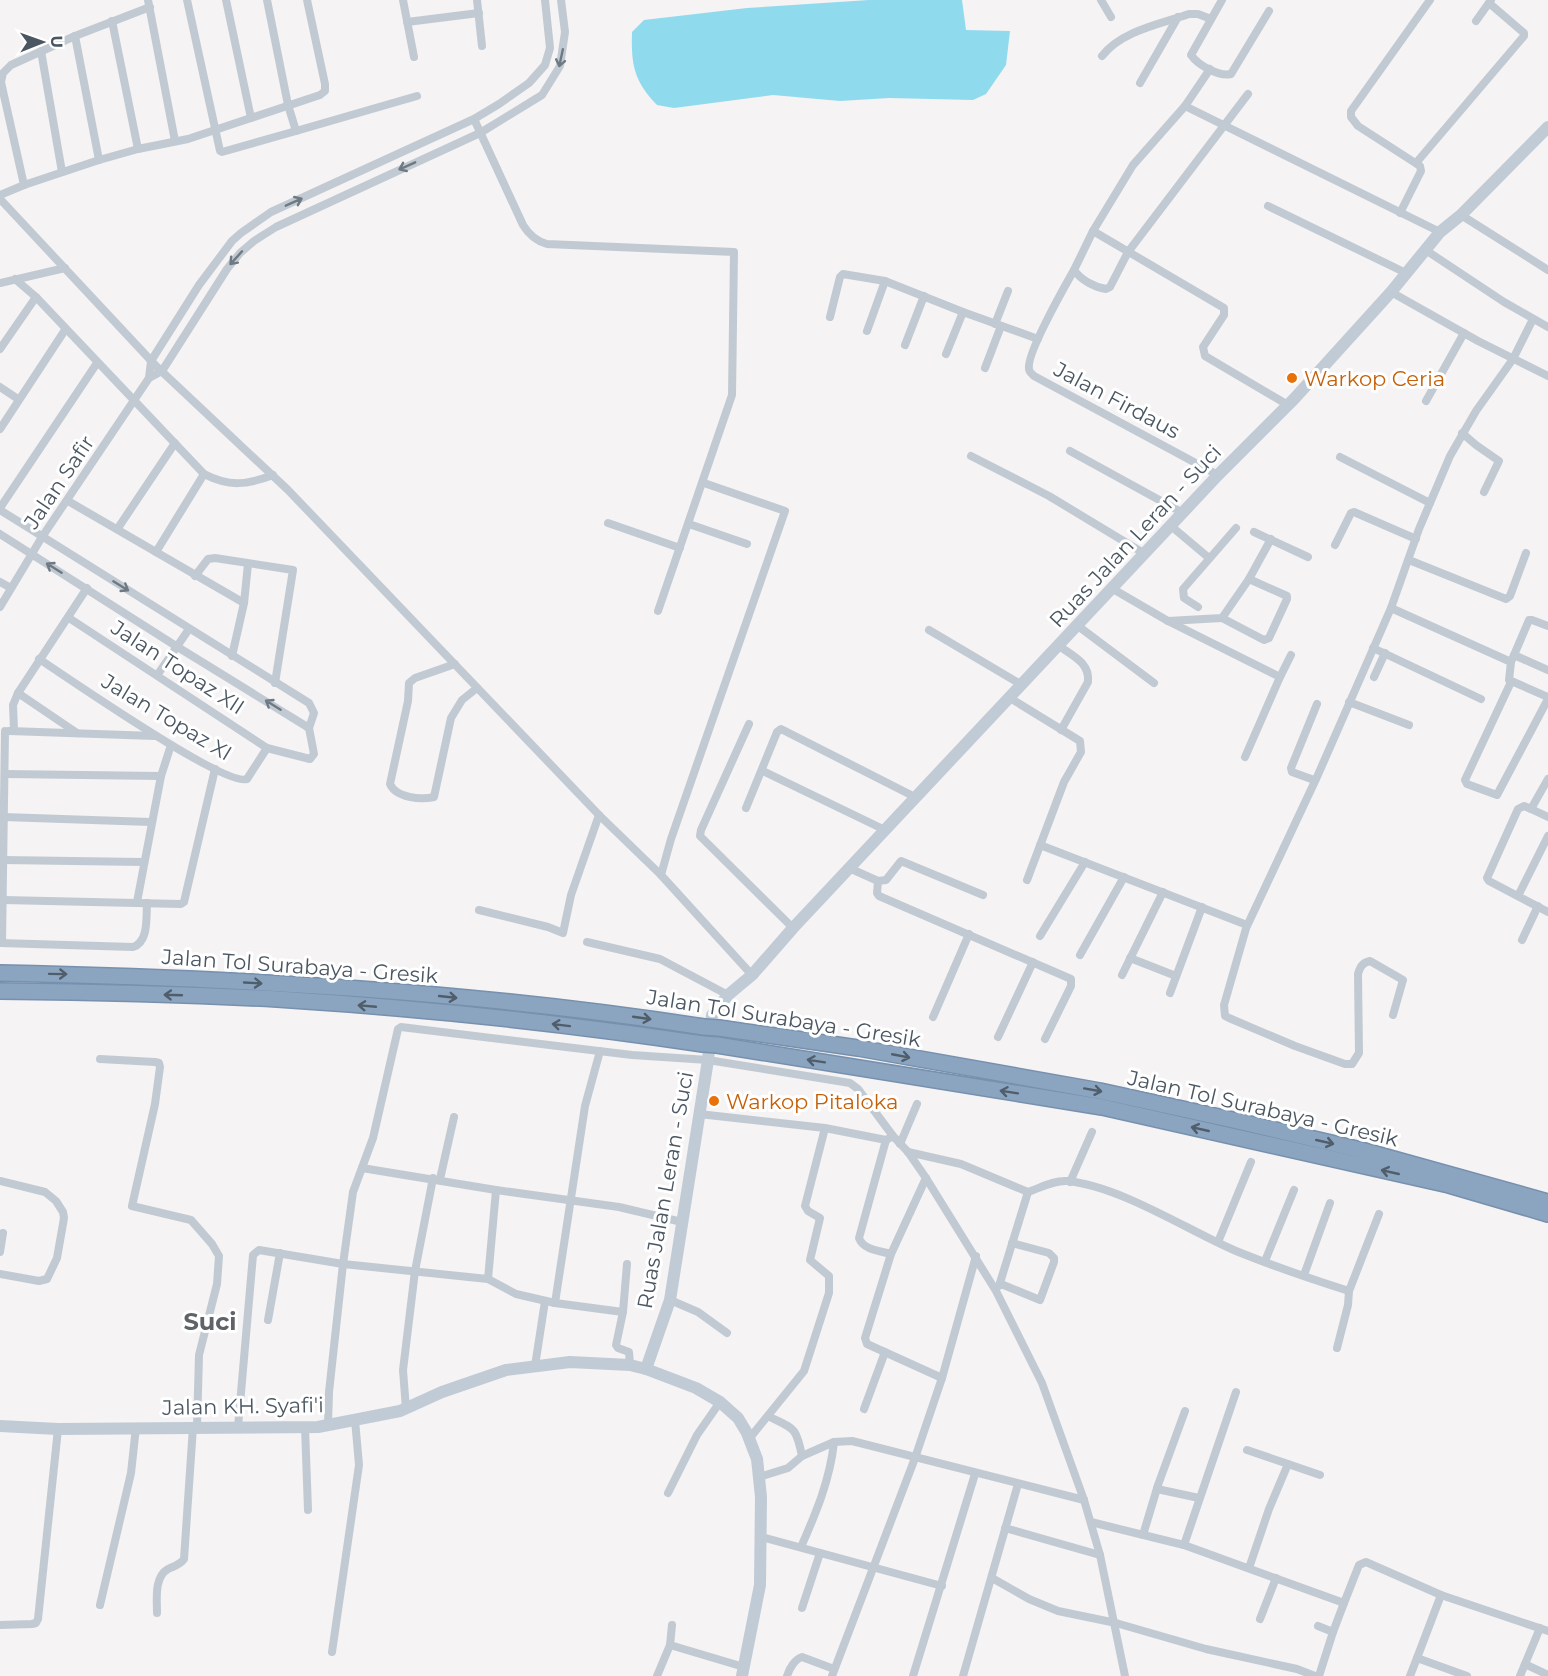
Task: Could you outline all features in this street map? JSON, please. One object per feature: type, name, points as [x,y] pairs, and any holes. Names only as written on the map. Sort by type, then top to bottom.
[{"type":"highway","name":"Jalan Tol Surabaya - Gresik","points":[[0,973],[158,978],[343,988],[712,1023],[1111,1094],[1361,1150],[1548,1202]]},
{"type":"highway","name":"Jalan Tol Surabaya - Gresik","points":[[0,991],[136,993],[278,999],[540,1023],[710,1044],[1102,1107],[1449,1185],[1548,1214]]},
{"type":"main road","name":"Ruas Jalan Leran - Suci","points":[[646,1369],[670,1300],[712,1023],[728,995],[752,975],[915,797],[1218,475],[1288,405],[1391,292],[1427,251],[1440,232],[1461,215],[1548,127]]},
{"type":"main road","name":"Jalan KH. Syafi'i","points":[[0,1426],[58,1429],[328,1425],[406,1409],[442,1392],[506,1370],[570,1362],[630,1365],[646,1369],[696,1388],[720,1402],[738,1418],[756,1459],[761,1497],[760,1585],[743,1672]]},
{"type":"street","points":[[187,0],[214,131],[222,152],[417,96]]},
{"type":"street","points":[[226,0],[251,118]]},
{"type":"street","points":[[267,0],[288,105],[296,131]]},
{"type":"street","points":[[307,0],[325,88],[320,95],[214,131],[99,160],[24,185],[0,197],[151,361],[273,475],[599,815],[661,875],[752,975]]},
{"type":"street","points":[[403,0],[414,57]]},
{"type":"street","points":[[477,0],[482,46]]},
{"type":"street","points":[[149,378],[151,361],[199,285],[232,241],[241,233],[271,212],[474,119],[521,90],[545,65],[550,48],[545,0]]},
{"type":"street","points":[[149,378],[162,371],[227,269],[254,241],[298,216],[480,133],[542,95],[560,66],[565,32],[561,0]]},
{"type":"street","points":[[1101,0],[1111,17]]},
{"type":"street","points":[[1222,0],[1191,55],[1210,69],[1227,75],[1232,74],[1269,11]]},
{"type":"street","points":[[1400,213],[1421,171],[1420,166],[1358,126],[1351,111],[1430,0]]},
{"type":"street","points":[[1416,163],[1524,36],[1524,33],[1490,1],[1476,21]]},
{"type":"street","points":[[24,185],[2,77],[5,69],[149,4],[175,141]]},
{"type":"street","points":[[407,22],[479,13]]},
{"type":"street","points":[[1102,56],[1110,46],[1126,37],[1178,17],[1198,14],[1211,19]]},
{"type":"street","points":[[1140,83],[1178,17]]},
{"type":"street","points":[[112,21],[138,149]]},
{"type":"street","points":[[75,36],[99,160]]},
{"type":"street","points":[[41,51],[62,172]]},
{"type":"street","name":"Jalan Firdaus","points":[[1210,69],[1185,106],[1134,165],[1093,231],[1038,339],[1029,369],[1034,376],[1218,475]]},
{"type":"street","points":[[1074,270],[1085,280],[1106,290],[1110,287],[1128,252],[1248,94]]},
{"type":"street","points":[[1185,106],[1440,232]]},
{"type":"street","points":[[474,119],[523,225],[531,236],[540,242],[734,252],[732,395],[704,483],[658,611]]},
{"type":"street","points":[[1268,207],[1406,273]]},
{"type":"street","points":[[1461,215],[1548,270]]},
{"type":"street","points":[[1093,231],[1224,308],[1224,315],[1203,347],[1205,356],[1288,405]]},
{"type":"street","points":[[1427,251],[1504,302],[1548,327]]},
{"type":"street","points":[[0,284],[65,268]]},
{"type":"street","points":[[830,317],[842,274],[885,281],[1038,339]]},
{"type":"street","points":[[15,279],[36,297],[204,474],[218,481],[233,484],[273,475]]},
{"type":"street","points":[[867,331],[885,281]]},
{"type":"street","points":[[985,368],[1008,291]]},
{"type":"street","points":[[1391,292],[1548,376]]},
{"type":"street","points":[[905,345],[924,296]]},
{"type":"street","points":[[0,349],[36,297]]},
{"type":"street","points":[[946,354],[963,312]]},
{"type":"street","points":[[1393,1015],[1403,980],[1370,961],[1360,967],[1358,974],[1359,1053],[1352,1064],[1345,1064],[1294,1046],[1225,1016],[1224,1005],[1247,926],[1316,779],[1391,608],[1430,503],[1462,433],[1513,359],[1533,319]]},
{"type":"street","points":[[0,429],[65,330]]},
{"type":"street","points":[[1426,401],[1464,333]]},
{"type":"street","points":[[0,534],[309,728],[314,713],[312,707],[0,509],[97,363]]},
{"type":"street","name":"Jalan Safir","points":[[0,607],[42,537],[149,378]]},
{"type":"street","points":[[0,387],[18,399]]},
{"type":"street","points":[[1462,433],[1499,460],[1484,492]]},
{"type":"street","points":[[118,528],[175,443]]},
{"type":"street","points":[[1070,451],[1183,513]]},
{"type":"street","points":[[971,456],[1049,496],[1145,554]]},
{"type":"street","points":[[1340,457],[1430,503]]},
{"type":"street","points":[[156,552],[204,474]]},
{"type":"street","points":[[661,875],[671,839],[785,511],[704,483]]},
{"type":"street","points":[[68,501],[244,603]]},
{"type":"street","points":[[1335,545],[1351,513],[1354,512],[1416,539]]},
{"type":"street","points":[[608,523],[680,548]]},
{"type":"street","points":[[689,524],[747,543]]},
{"type":"street","points":[[1171,526],[1209,558]]},
{"type":"street","points":[[1198,607],[1184,598],[1183,589],[1236,528]]},
{"type":"street","points":[[1254,532],[1308,557]]},
{"type":"street","points":[[1222,618],[1249,579],[1271,539]]},
{"type":"street","points":[[1409,560],[1506,598],[1510,596],[1526,553]]},
{"type":"street","points":[[195,576],[208,559],[215,558],[293,570],[275,683]]},
{"type":"street","points":[[232,656],[244,603],[248,564]]},
{"type":"street","points":[[1168,621],[1222,618],[1264,640],[1269,638],[1287,596],[1249,579]]},
{"type":"street","points":[[0,582],[11,588]]},
{"type":"street","points":[[87,588],[18,693],[6,731],[1,943],[133,947],[144,940],[147,903]]},
{"type":"street","points":[[1113,589],[1168,621],[1280,676]]},
{"type":"street","points":[[1391,608],[1513,659],[1548,670]]},
{"type":"street","name":"Jalan Topaz XII","points":[[69,618],[158,674],[267,748],[310,759],[314,754],[309,728]]},
{"type":"street","points":[[1190,632],[1196,620]]},
{"type":"street","points":[[1511,682],[1465,780],[1467,784],[1497,795],[1548,698],[1511,682],[1508,678],[1513,659],[1529,621],[1548,626]]},
{"type":"street","points":[[1078,626],[1154,683]]},
{"type":"street","points":[[158,674],[189,629]]},
{"type":"street","points":[[929,630],[1022,685]]},
{"type":"street","points":[[1059,646],[1083,664],[1088,677],[1088,682],[1061,730]]},
{"type":"street","points":[[1373,648],[1481,699]]},
{"type":"street","points":[[1374,677],[1385,653]]},
{"type":"street","points":[[1245,757],[1291,655]]},
{"type":"street","name":"Jalan Topaz XI","points":[[39,659],[156,736],[215,770],[246,780],[267,748]]},
{"type":"street","points":[[454,664],[415,678],[409,683],[408,701],[390,784],[393,789],[405,795],[434,797],[451,718],[462,700],[477,688]]},
{"type":"street","points":[[18,693],[77,733]]},
{"type":"street","points":[[1010,698],[1080,741],[1082,752],[1064,782],[1027,880]]},
{"type":"street","points":[[1349,702],[1409,725]]},
{"type":"street","points":[[1316,779],[1292,772],[1291,768],[1317,704]]},
{"type":"street","points":[[749,724],[700,836],[793,928]]},
{"type":"street","points":[[746,808],[777,732],[783,729],[915,797]]},
{"type":"street","points":[[6,731],[156,736]]},
{"type":"street","points":[[137,902],[151,822],[161,776],[171,745]]},
{"type":"street","points":[[3,900],[181,903],[186,899],[215,770]]},
{"type":"street","points":[[763,771],[885,830]]},
{"type":"street","points":[[5,774],[161,776]]},
{"type":"street","points":[[1531,809],[1548,779]]},
{"type":"street","points":[[1548,817],[1524,806],[1518,809],[1487,878],[1548,912]]},
{"type":"street","points":[[479,910],[548,927],[563,933],[571,895],[599,815]]},
{"type":"street","points":[[3,817],[151,822]]},
{"type":"street","points":[[1518,896],[1548,836]]},
{"type":"street","points":[[1040,845],[1247,926]]},
{"type":"street","points":[[3,860],[143,862]]},
{"type":"street","points":[[849,868],[878,881],[886,880],[901,861],[983,895]]},
{"type":"street","points":[[1040,936],[1085,862]]},
{"type":"street","points":[[1080,955],[1124,877]]},
{"type":"street","points":[[878,881],[879,896],[1072,981],[1045,1039]]},
{"type":"street","points":[[1122,975],[1163,892]]},
{"type":"street","points":[[1522,940],[1538,906]]},
{"type":"street","points":[[1170,993],[1202,907]]},
{"type":"street","points":[[933,1017],[969,934]]},
{"type":"street","points":[[587,942],[660,959],[728,995]]},
{"type":"street","points":[[1130,958],[1176,976]]},
{"type":"street","points":[[998,1037],[1033,962]]},
{"type":"street","points":[[328,1425],[329,1392],[353,1192],[373,1138],[398,1029],[410,1028],[632,1055],[708,1060],[855,1085],[889,1138],[859,1238],[861,1244],[865,1246],[891,1254]]},
{"type":"street","points":[[555,1303],[585,1106],[600,1051]]},
{"type":"street","points":[[100,1059],[154,1062],[159,1063],[160,1067],[132,1206],[191,1220],[212,1244],[219,1256],[217,1284],[199,1355],[184,1559],[180,1564],[166,1570],[159,1580],[157,1613]]},
{"type":"street","points":[[900,1144],[917,1104]]},
{"type":"street","points":[[699,1114],[825,1128],[889,1138],[908,1152],[998,1287],[1042,1383],[1101,1555],[1125,1676]]},
{"type":"street","points":[[406,1409],[403,1370],[415,1271],[454,1118]]},
{"type":"street","points":[[749,1439],[804,1371],[829,1293],[829,1276],[810,1260],[820,1218],[808,1211],[805,1206],[825,1128]]},
{"type":"street","points":[[1070,1182],[1092,1132]]},
{"type":"street","points":[[908,1152],[961,1164],[1028,1192],[1050,1183],[1070,1182],[1092,1186],[1122,1197],[1218,1242],[1349,1292]]},
{"type":"street","points":[[1218,1242],[1251,1162]]},
{"type":"street","points":[[362,1168],[619,1207],[682,1222]]},
{"type":"street","points":[[926,1178],[891,1254],[865,1338],[867,1344],[942,1378]]},
{"type":"street","points":[[0,1181],[45,1192],[56,1201],[64,1218],[57,1258],[47,1279],[39,1281],[0,1274]]},
{"type":"street","points":[[488,1279],[496,1190]]},
{"type":"street","points":[[1265,1261],[1294,1190]]},
{"type":"street","points":[[998,1287],[1028,1192]]},
{"type":"street","points":[[1305,1275],[1330,1203]]},
{"type":"street","points":[[1337,1348],[1349,1292],[1379,1214]]},
{"type":"street","points":[[0,1252],[3,1233]]},
{"type":"street","points":[[998,1287],[1040,1300],[1054,1262],[1054,1258],[1049,1253],[1012,1243]]},
{"type":"street","points":[[238,1427],[253,1255],[259,1250],[343,1264],[488,1279],[516,1294],[555,1303],[623,1312]]},
{"type":"street","points":[[268,1320],[280,1253]]},
{"type":"street","points":[[787,1676],[799,1658],[833,1672],[915,1458],[942,1378],[976,1256]]},
{"type":"street","points":[[627,1264],[623,1312],[616,1345],[629,1352],[630,1365]]},
{"type":"street","points":[[670,1300],[698,1312],[727,1333]]},
{"type":"street","points":[[535,1366],[545,1301]]},
{"type":"street","points":[[864,1409],[885,1352]]},
{"type":"street","points":[[1184,1545],[1236,1392]]},
{"type":"street","points":[[668,1493],[697,1434],[720,1402]]},
{"type":"street","points":[[1143,1535],[1185,1411]]},
{"type":"street","points":[[768,1416],[793,1429],[798,1437],[802,1456]]},
{"type":"street","points":[[332,1652],[359,1465],[355,1420]]},
{"type":"street","points":[[100,1605],[131,1473],[136,1427]]},
{"type":"street","points":[[305,1427],[308,1510]]},
{"type":"street","points":[[0,1625],[36,1623],[38,1619],[58,1429]]},
{"type":"street","points":[[759,1477],[788,1468],[802,1456],[834,1442],[852,1441],[1084,1500]]},
{"type":"street","points":[[801,1547],[820,1506],[832,1461],[834,1442]]},
{"type":"street","points":[[1247,1450],[1320,1474]]},
{"type":"street","points":[[1249,1568],[1269,1509],[1288,1464]]},
{"type":"street","points":[[913,1676],[975,1474]]},
{"type":"street","points":[[963,1676],[1018,1484]]},
{"type":"street","points":[[1157,1489],[1199,1498]]},
{"type":"street","points":[[1091,1522],[1184,1545],[1344,1603]]},
{"type":"street","points":[[1005,1528],[1101,1555]]},
{"type":"street","points":[[762,1537],[942,1586]]},
{"type":"street","points":[[802,1608],[820,1553]]},
{"type":"street","points":[[992,1578],[1029,1599],[1058,1611],[1116,1623],[1206,1649],[1297,1669],[1317,1676],[1359,1565],[1366,1562],[1441,1595],[1544,1629],[1520,1676]]},
{"type":"street","points":[[1260,1619],[1276,1578]]},
{"type":"street","points":[[1410,1676],[1441,1595]]},
{"type":"street","points":[[657,1676],[670,1645],[672,1624]]},
{"type":"street","points":[[1318,1626],[1333,1632]]},
{"type":"street","points":[[670,1645],[743,1672]]},
{"type":"street","points":[[1417,1658],[1467,1676]]},
{"type":"street","points":[[1525,1664],[1548,1675]]},
{"type":"water","points":[[869,0],[962,0],[966,30],[1010,31],[1006,65],[986,94],[973,100],[889,98],[840,101],[773,95],[674,108],[657,105],[643,88],[633,63],[632,32],[644,20],[747,8]]},
{"type":"place","name":"Warkop Ceria","points":[[1292,378]]},
{"type":"place","name":"Warkop Pitaloka","points":[[714,1101]]},
{"type":"district","name":"Suci","points":[[210,1321]]}]
